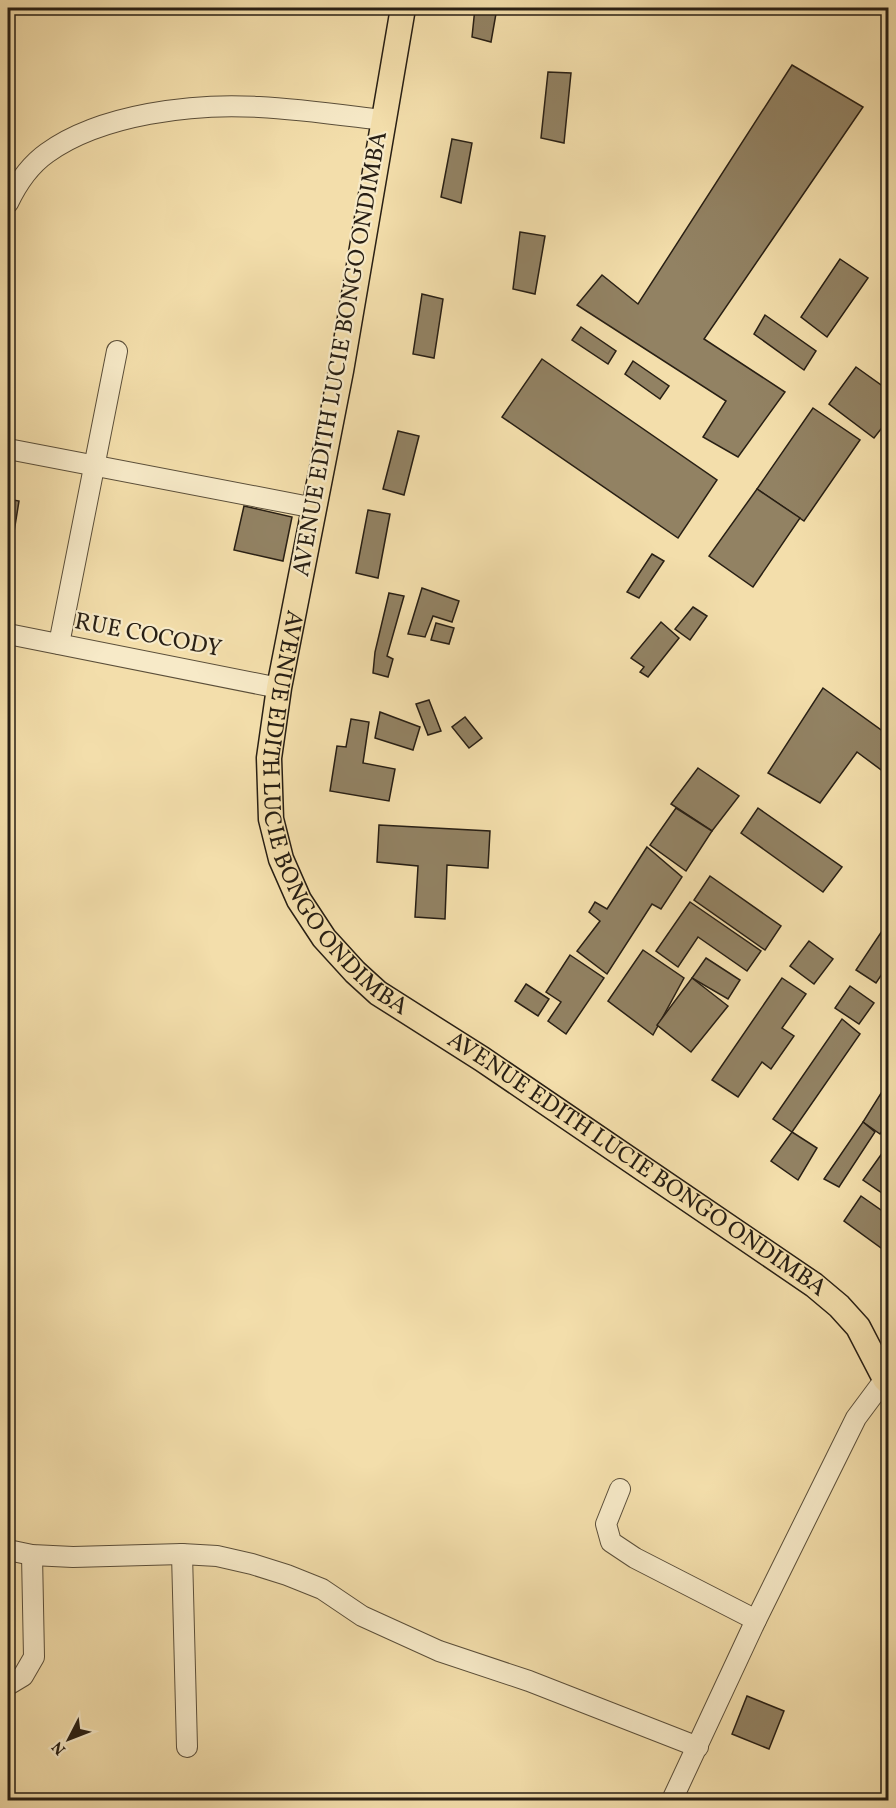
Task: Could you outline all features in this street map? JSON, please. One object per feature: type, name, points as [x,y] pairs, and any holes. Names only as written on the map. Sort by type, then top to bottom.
[{"type":"main road","name":"AVENUE EDITH LUCIE BONGO ONDIMBA","points":[[403,8],[340,371],[279,688],[269,758],[271,819],[281,859],[299,900],[324,938],[378,993],[509,1077],[814,1285],[839,1306],[858,1327],[887,1380]]},
{"type":"street","points":[[8,203],[13,181],[45,154],[66,141],[93,128],[152,114],[204,108],[259,107],[382,120]]},
{"type":"street","points":[[59,644],[117,351]]},
{"type":"street","points":[[8,449],[315,508]]},
{"type":"street","name":"RUE COCODY","points":[[8,634],[279,688]]},
{"type":"street","points":[[675,1799],[756,1620],[856,1418],[887,1380]]},
{"type":"street","points":[[620,1489],[606,1524],[610,1542],[635,1558],[756,1620]]},
{"type":"street","points":[[8,1550],[32,1556],[106,1557],[182,1554],[217,1556],[287,1575],[322,1589],[362,1616],[438,1651],[529,1681],[698,1747]]},
{"type":"street","points":[[182,1554],[187,1747]]},
{"type":"street","points":[[8,1685],[22,1676],[34,1658],[32,1556]]},
{"type":"building","points":[[475,8],[497,8],[491,42],[472,37]]},
{"type":"building","points":[[792,65],[863,107],[704,339],[785,392],[738,457],[703,437],[726,401],[577,305],[602,275],[638,304]]},
{"type":"building","points":[[548,72],[571,73],[564,143],[541,138]]},
{"type":"building","points":[[452,139],[472,143],[461,203],[441,197]]},
{"type":"building","points":[[520,232],[545,236],[535,294],[513,289]]},
{"type":"building","points":[[840,259],[868,278],[827,337],[801,317]]},
{"type":"building","points":[[422,294],[443,299],[434,358],[413,354]]},
{"type":"building","points":[[765,315],[816,351],[804,370],[754,334]]},
{"type":"building","points":[[581,327],[616,351],[608,364],[572,340]]},
{"type":"building","points":[[542,359],[717,480],[678,538],[502,417]]},
{"type":"building","points":[[633,361],[669,386],[660,399],[625,374]]},
{"type":"building","points":[[856,367],[888,390],[888,420],[874,438],[829,404]]},
{"type":"building","points":[[813,408],[860,440],[804,521],[757,489]]},
{"type":"building","points":[[398,431],[419,436],[404,495],[383,489]]},
{"type":"building","points":[[757,489],[800,518],[753,587],[709,556]]},
{"type":"building","points":[[8,499],[19,501],[14,532],[8,531]]},
{"type":"building","points":[[244,506],[292,517],[283,561],[234,550]]},
{"type":"building","points":[[368,510],[390,514],[378,578],[356,573]]},
{"type":"building","points":[[652,554],[664,561],[639,598],[627,592]]},
{"type":"building","points":[[422,588],[459,601],[452,622],[433,616],[425,637],[408,634]]},
{"type":"building","points":[[389,593],[404,596],[387,656],[393,659],[388,677],[373,673],[375,652]]},
{"type":"building","points":[[693,607],[707,616],[690,640],[675,629]]},
{"type":"building","points":[[661,622],[679,638],[648,677],[640,672],[644,667],[631,658]]},
{"type":"building","points":[[436,623],[454,628],[449,644],[431,640]]},
{"type":"building","points":[[823,688],[888,735],[888,775],[857,752],[820,803],[768,773]]},
{"type":"building","points":[[429,700],[441,731],[428,735],[416,704]]},
{"type":"building","points":[[380,712],[420,727],[413,750],[375,738]]},
{"type":"building","points":[[465,717],[482,738],[469,748],[452,727]]},
{"type":"building","points":[[351,719],[369,722],[363,763],[395,769],[389,801],[330,791],[337,746],[346,747]]},
{"type":"building","points":[[698,768],[739,796],[712,831],[671,804]]},
{"type":"building","points":[[676,808],[712,831],[686,871],[650,845]]},
{"type":"building","points":[[758,808],[842,867],[823,892],[741,833]]},
{"type":"building","points":[[379,825],[490,831],[488,868],[447,865],[445,919],[415,917],[418,866],[377,862]]},
{"type":"building","points":[[647,847],[682,877],[661,909],[652,904],[607,974],[577,951],[600,921],[589,912],[595,902],[607,909]]},
{"type":"building","points":[[710,876],[781,926],[765,950],[694,900]]},
{"type":"building","points":[[690,902],[761,951],[747,971],[698,937],[678,967],[656,951]]},
{"type":"building","points":[[888,922],[888,965],[876,983],[856,970]]},
{"type":"building","points":[[809,941],[833,959],[814,984],[790,966]]},
{"type":"building","points":[[643,950],[684,978],[653,1035],[608,1001]]},
{"type":"building","points":[[570,955],[604,978],[566,1034],[548,1021],[561,1002],[546,992]]},
{"type":"building","points":[[706,958],[740,980],[728,999],[692,978]]},
{"type":"building","points":[[692,978],[728,1006],[691,1052],[657,1025]]},
{"type":"building","points":[[782,978],[806,994],[782,1028],[794,1036],[771,1069],[762,1062],[738,1097],[712,1080]]},
{"type":"building","points":[[526,984],[549,999],[538,1016],[515,1001]]},
{"type":"building","points":[[850,986],[874,1003],[859,1024],[835,1008]]},
{"type":"building","points":[[842,1019],[860,1034],[792,1132],[773,1119]]},
{"type":"building","points":[[888,1082],[888,1122],[880,1134],[863,1122]]},
{"type":"building","points":[[863,1122],[875,1132],[839,1187],[824,1179]]},
{"type":"building","points":[[792,1132],[817,1148],[798,1180],[771,1161]]},
{"type":"building","points":[[883,1152],[888,1157],[888,1197],[863,1180]]},
{"type":"building","points":[[861,1196],[888,1215],[888,1253],[844,1221]]},
{"type":"building","points":[[747,1696],[784,1711],[769,1749],[732,1734]]}]
